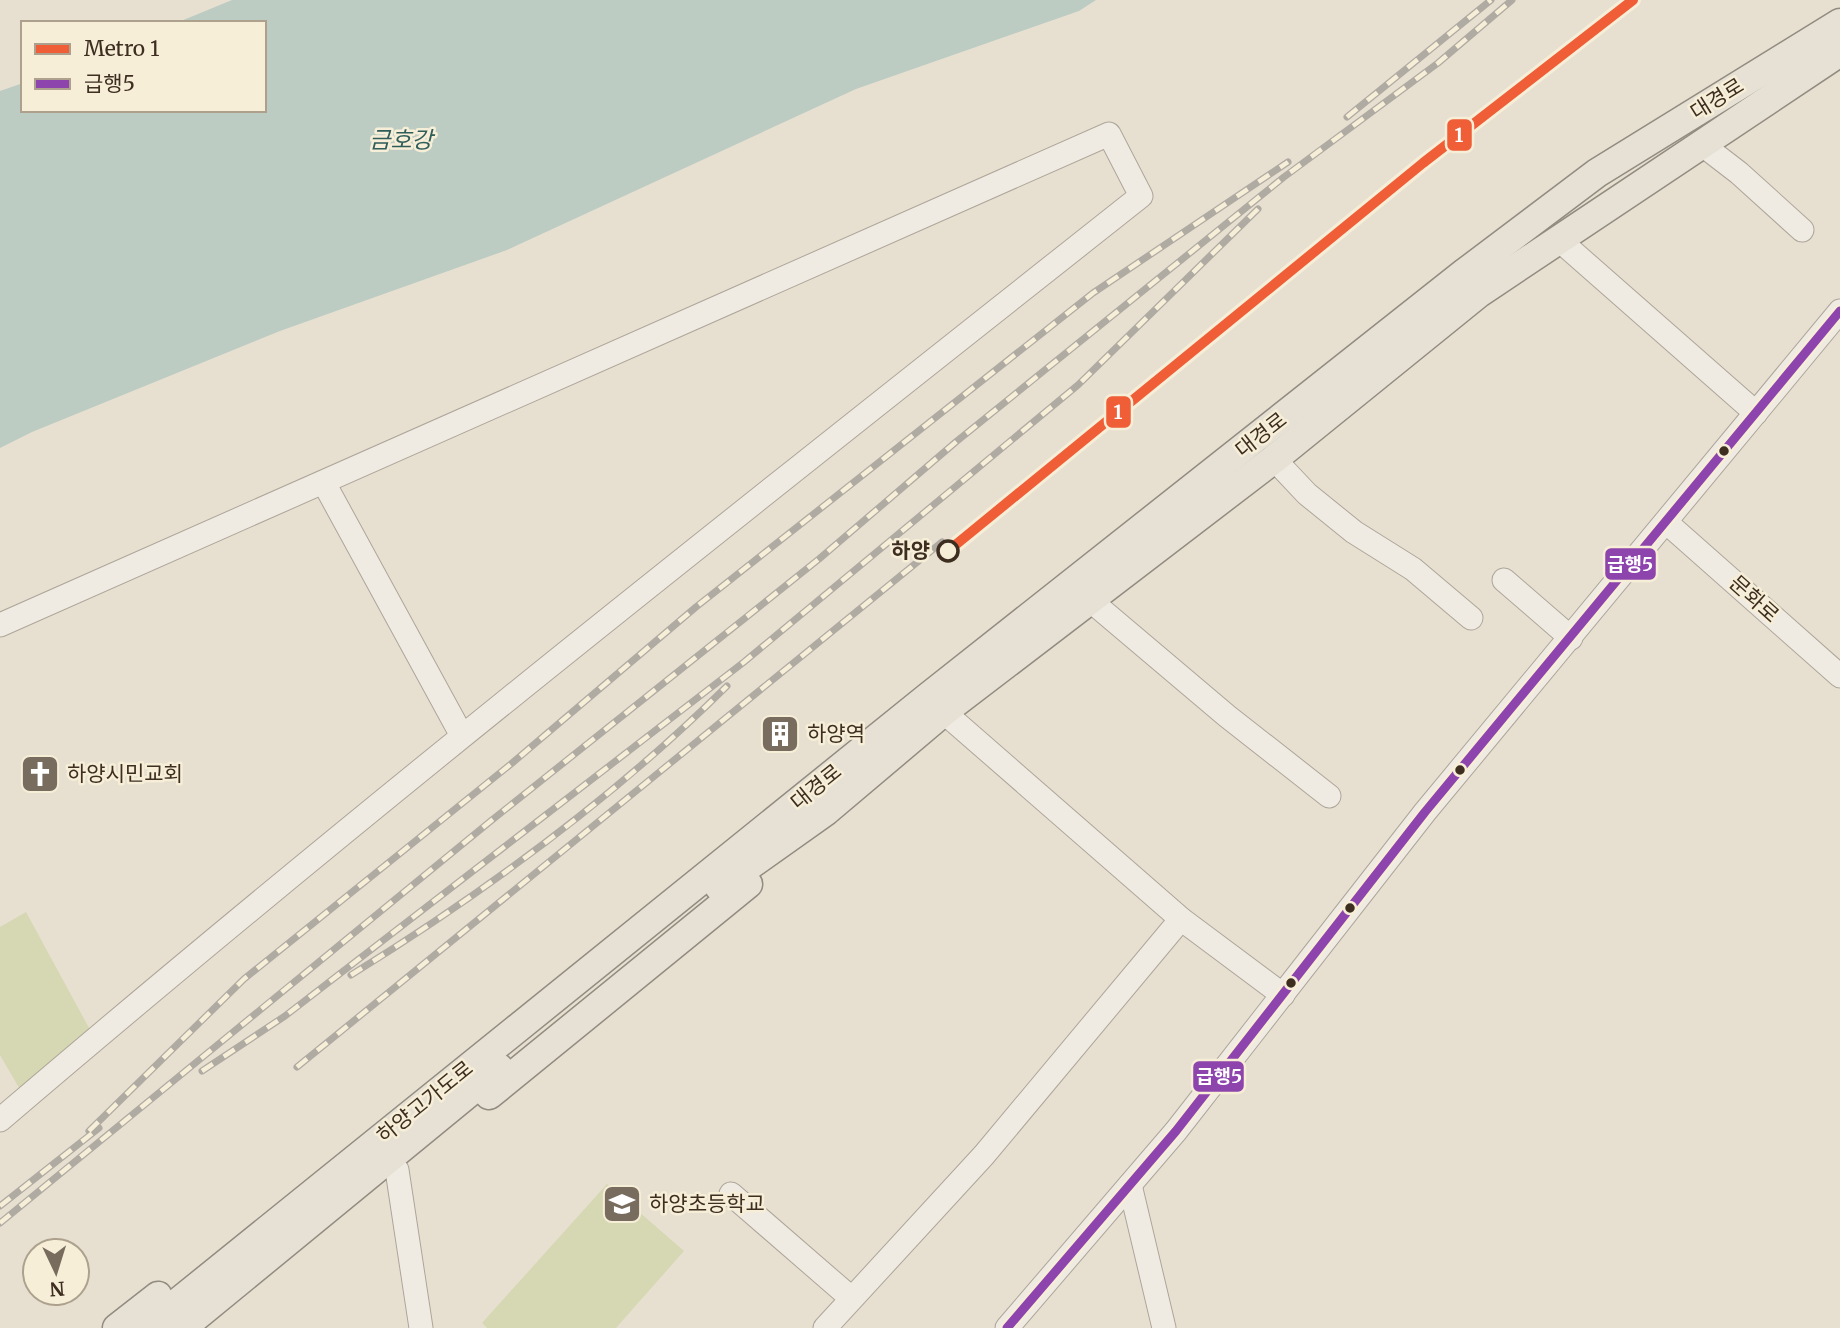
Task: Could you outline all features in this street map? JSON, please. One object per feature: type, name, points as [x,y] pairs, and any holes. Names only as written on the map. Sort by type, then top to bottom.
[{"type":"main road","name":"대경로","points":[[709,883],[826,811],[935,705],[1463,274],[1597,173],[1840,23]]},
{"type":"main road","name":"대경로","points":[[709,883],[758,833],[935,705],[1091,601],[1274,459],[1479,293],[1840,52]]},
{"type":"main road","points":[[201,1328],[660,953],[797,846],[814,830],[826,811]]},
{"type":"main road","points":[[117,1328],[635,911],[717,852],[758,833]]},
{"type":"main road","name":"하양고가도로","points":[[146,1328],[709,883]]},
{"type":"main road","name":"하양고가도로","points":[[182,1328],[709,883]]},
{"type":"street","points":[[0,625],[324,484],[1109,134],[1141,196],[461,734],[208,942],[0,1120]]},
{"type":"street","points":[[1700,143],[1739,173],[1802,230]]},
{"type":"street","points":[[1558,239],[1756,413]]},
{"type":"street","points":[[1007,1328],[1130,1185],[1283,995],[1425,812],[1840,311]]},
{"type":"street","points":[[1274,459],[1307,494],[1335,517],[1413,569],[1471,618]]},
{"type":"street","points":[[324,484],[461,734]]},
{"type":"street","name":"문화로","points":[[1667,523],[1840,676]]},
{"type":"street","points":[[1504,580],[1571,638]]},
{"type":"street","points":[[1091,601],[1227,716],[1329,796]]},
{"type":"street","points":[[935,705],[1181,919],[1283,995]]},
{"type":"street","points":[[825,1328],[984,1155],[1181,919]]},
{"type":"street","points":[[397,1170],[421,1328]]},
{"type":"street","points":[[1130,1185],[1164,1328]]},
{"type":"street","points":[[731,1194],[851,1298]]},
{"type":"green space","points":[[26,912],[95,1039],[25,1098],[0,1055],[0,927]]},
{"type":"green space","points":[[607,1184],[684,1251],[616,1328],[487,1328],[482,1323]]},
{"type":"water","name":"금호강","points":[[232,0],[1096,0],[1079,11],[856,89],[507,250],[280,331],[32,432],[0,448],[0,91],[21,84],[21,112],[266,112],[266,21],[181,21]]},
{"type":"railway","points":[[1347,117],[1491,0]]},
{"type":"railway","points":[[0,1223],[492,820],[819,559],[957,441],[1284,177],[1438,63],[1512,0]]},
{"type":"railway","points":[[89,1131],[244,979],[511,764],[696,607],[1093,293],[1288,162]]},
{"type":"railway","points":[[202,1071],[285,1016],[744,662],[1078,385],[1258,209]]},
{"type":"railway","points":[[297,1067],[942,542]]},
{"type":"railway","points":[[351,975],[451,910],[547,841],[640,766],[727,686]]},
{"type":"railway","points":[[0,1206],[99,1128]]},
{"type":"metro line","name":"1","points":[[948,551],[1423,163],[1633,0]]},
{"type":"transit line","name":"급행5","points":[[1007,1328],[1176,1131],[1425,812],[1840,311]]},
{"type":"place","name":"하양","points":[[948,551]]},
{"type":"place","name":"하양역","points":[[780,734]]},
{"type":"place","name":"하양시민교회","points":[[40,774]]},
{"type":"place","name":"하양초등학교","points":[[622,1204]]}]
